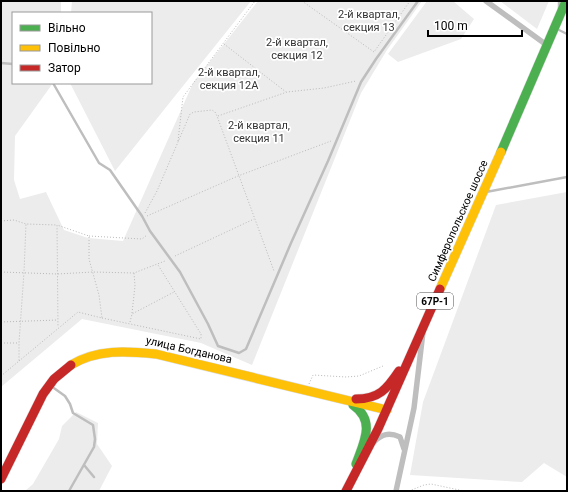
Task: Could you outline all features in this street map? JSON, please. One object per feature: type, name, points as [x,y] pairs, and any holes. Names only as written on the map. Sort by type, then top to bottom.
[{"type":"main road","name":"Симферопольское шоссе","points":[[346,491],[387,410],[557,26],[565,2]]},
{"type":"main road","points":[[333,397],[367,399],[386,391],[416,344]]},
{"type":"main road","name":"улица Богданова","points":[[1,479],[40,399],[49,384],[67,367],[88,357],[112,351],[136,351],[171,357],[387,410]]},
{"type":"main road","points":[[333,397],[355,406],[362,411],[366,418],[367,429],[365,438],[352,480]]},
{"type":"street","points":[[486,1],[548,46]]},
{"type":"street","points":[[396,491],[414,408],[424,324]]},
{"type":"street","points":[[371,444],[385,434],[393,434],[400,437],[404,449]]},
{"type":"lane","points":[[54,84],[99,163],[110,170],[143,217],[169,259],[180,272],[218,346],[240,353],[246,349],[363,79],[418,1]]},
{"type":"lane","points":[[557,26],[567,34]]},
{"type":"lane","points":[[1,63],[12,64]]},
{"type":"lane","points":[[484,193],[567,177]]},
{"type":"lane","points":[[49,384],[65,396],[73,413],[93,424],[94,447],[68,491]]},
{"type":"lane","points":[[84,465],[94,477]]},
{"type":"path","points":[[143,217],[157,191],[177,142],[183,97],[256,1]]},
{"type":"path","points":[[302,1],[374,52],[410,1]]},
{"type":"path","points":[[223,43],[287,92]]},
{"type":"path","points":[[217,116],[287,92],[324,88],[363,79]]},
{"type":"path","points":[[177,142],[183,134],[190,114],[194,112],[212,110],[215,112],[276,278]]},
{"type":"path","points":[[143,217],[238,176],[337,138]]},
{"type":"path","points":[[1,272],[57,274],[93,272],[134,273],[169,259],[254,218]]},
{"type":"path","points":[[1,221],[14,220],[26,224],[57,225],[89,236],[142,239],[146,237],[150,230]]},
{"type":"path","points":[[19,360],[26,224]]},
{"type":"path","points":[[57,225],[58,328]]},
{"type":"path","points":[[89,236],[89,259],[99,295],[102,318]]},
{"type":"path","points":[[1,376],[78,312],[201,339],[201,334],[158,264]]},
{"type":"path","points":[[130,323],[135,286],[134,273]]},
{"type":"path","points":[[132,314],[174,291]]},
{"type":"path","points":[[1,322],[58,320]]},
{"type":"path","points":[[1,343],[19,343]]},
{"type":"path","points":[[311,380],[313,375],[346,377],[358,376],[383,366]]},
{"type":"path","points":[[409,491],[431,484],[464,491]]},
{"type":"green space","points":[[1,1],[61,1],[61,12],[12,12],[12,84],[52,84],[15,136],[14,180],[20,199],[46,192],[64,230],[88,238],[123,241],[193,83],[258,1],[422,1],[387,50],[361,93],[252,365],[201,343],[82,319],[1,387]]},
{"type":"green space","points":[[72,1],[251,1],[115,171],[71,84],[152,84],[152,12],[71,12]]},
{"type":"green space","points":[[427,1],[453,1],[474,19],[461,39],[398,62],[388,54]]},
{"type":"green space","points":[[500,1],[549,1],[537,29]]},
{"type":"green space","points":[[567,192],[567,477],[544,463],[522,482],[410,475],[423,402],[496,205]]},
{"type":"green space","points":[[76,412],[98,423],[97,444],[112,466],[99,491],[25,491],[33,484],[59,439],[62,426]]},
{"type":"traffic: fast","points":[[501,152],[566,1]]},
{"type":"traffic: fast","points":[[353,405],[360,411],[366,425],[365,440],[356,464]]},
{"type":"traffic: slow","points":[[440,289],[501,152]]},
{"type":"traffic: slow","points":[[71,365],[91,356],[112,352],[156,354],[387,410]]},
{"type":"traffic: jam","points":[[346,491],[378,429],[440,289]]},
{"type":"traffic: jam","points":[[1,479],[43,394],[54,379],[71,365]]},
{"type":"traffic: jam","points":[[356,399],[364,399],[382,392],[399,371]]},
{"type":"park label","name":"2-й квартал, секция 13","points":[[369,20]]},
{"type":"park label","name":"2-й квартал, секция 12","points":[[297,48]]},
{"type":"park label","name":"2-й квартал, секция 12А","points":[[229,78]]},
{"type":"park label","name":"2-й квартал, секция 11","points":[[259,131]]}]
